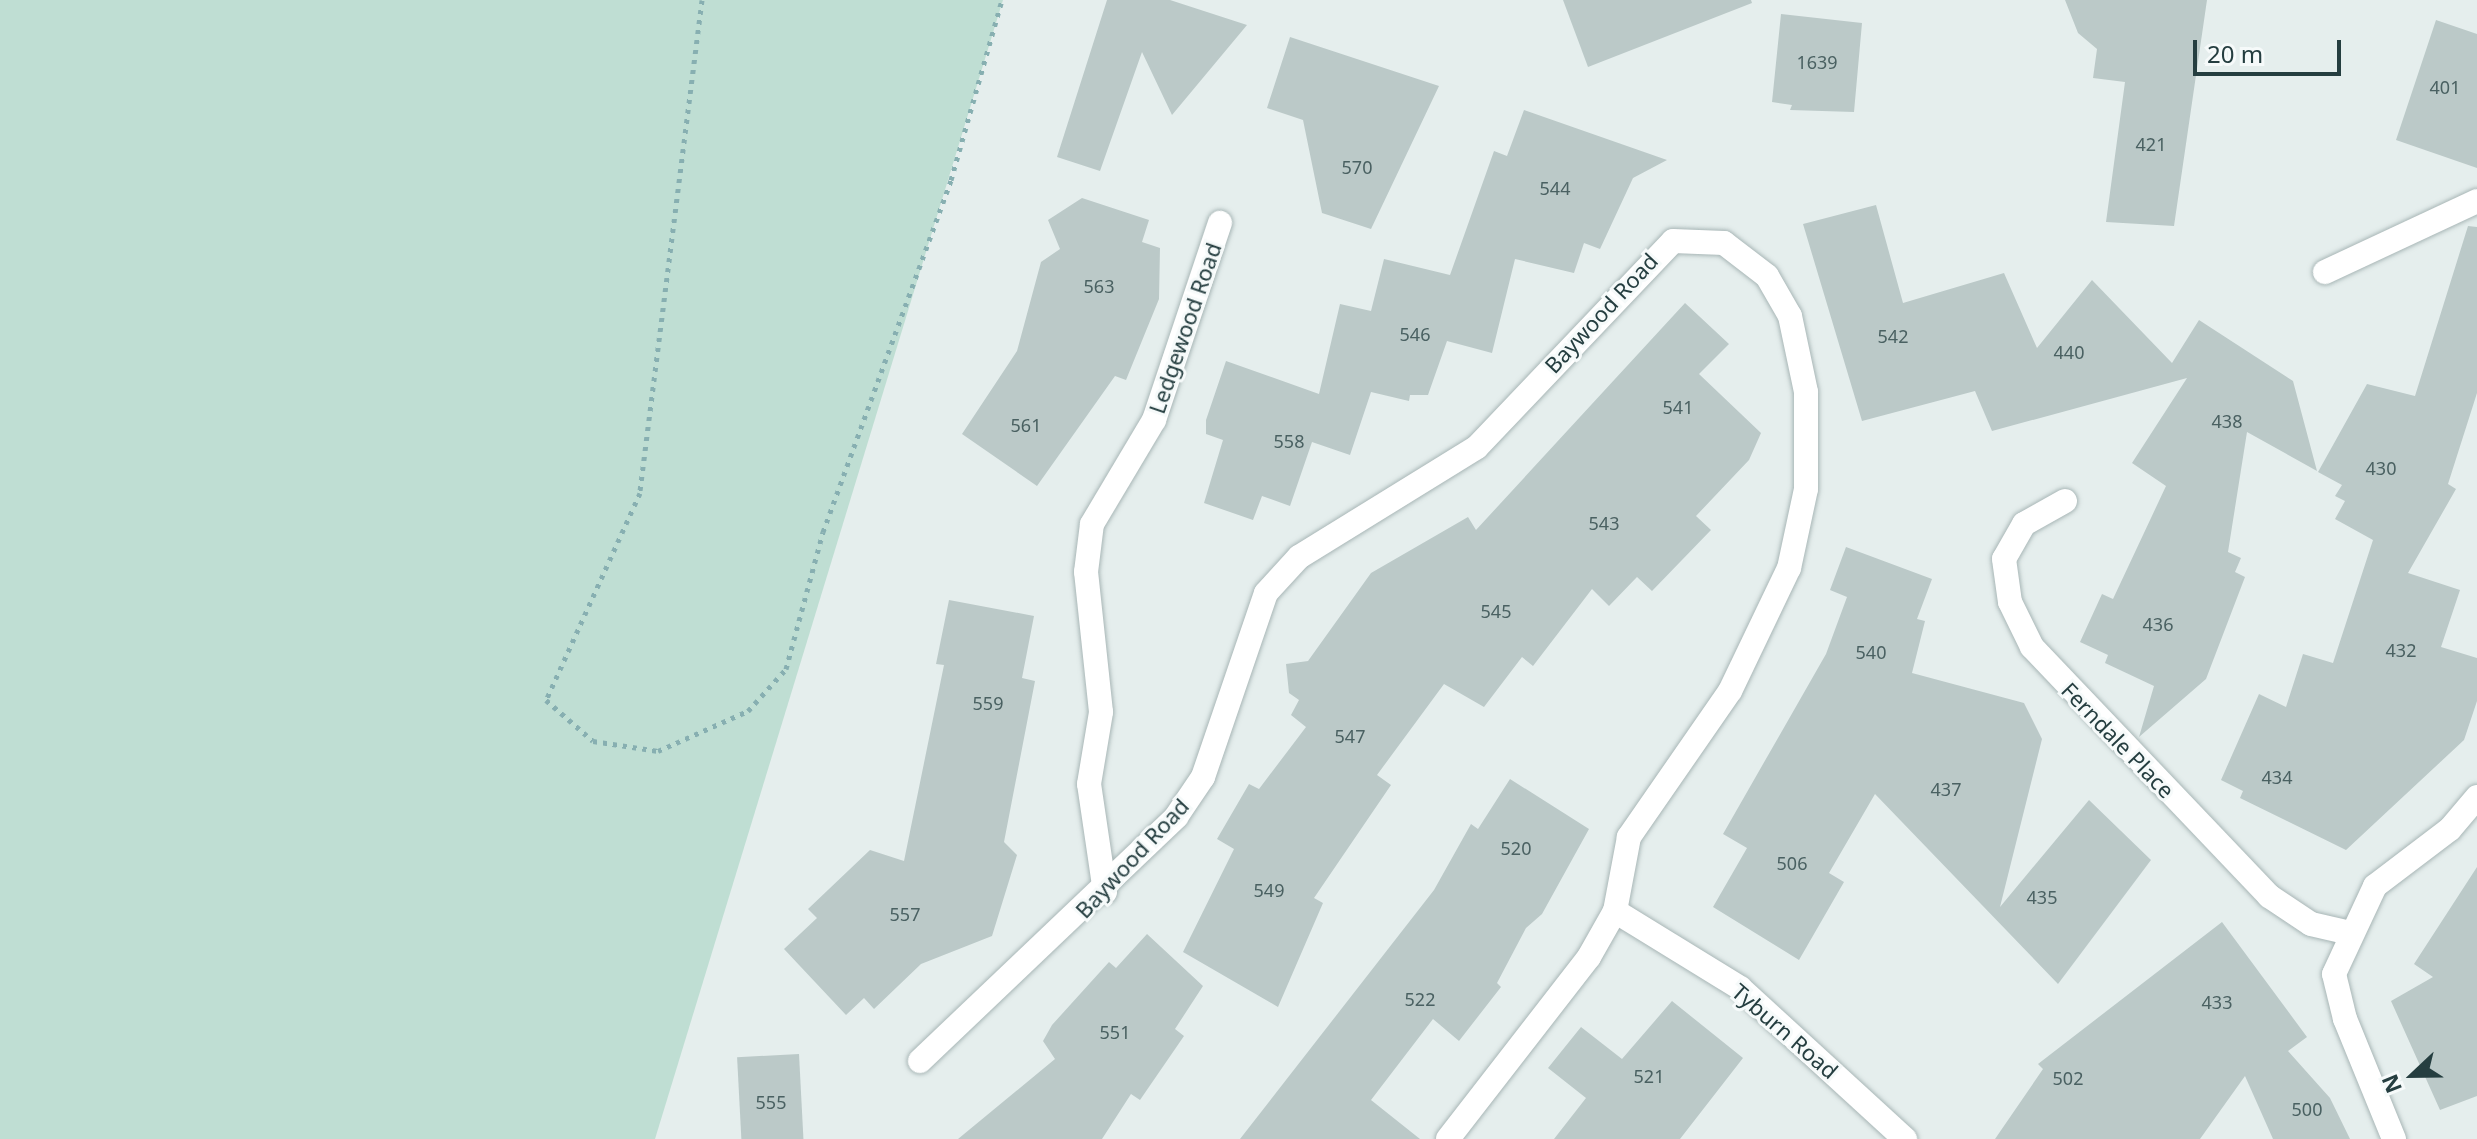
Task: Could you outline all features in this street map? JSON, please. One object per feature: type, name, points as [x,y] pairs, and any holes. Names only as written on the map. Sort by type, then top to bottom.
[{"type":"street","points":[[2325,272],[2477,201]]},
{"type":"street","name":"Ledgewood Road","points":[[1105,892],[1089,784],[1101,712],[1086,572],[1092,524],[1154,420],[1220,223]]},
{"type":"street","name":"Baywood Road","points":[[920,1061],[1105,892],[1203,777],[1266,593],[1299,557],[1477,447],[1661,250],[1673,241],[1724,243],[1767,276],[1790,316],[1806,392],[1806,489],[1789,568],[1764,631],[1629,837],[1615,911],[1589,957],[1448,1139]]},
{"type":"street","name":"Ferndale Place","points":[[2065,501],[2024,524],[2004,559],[2010,602],[2032,647],[2269,896],[2311,924],[2349,933]]},
{"type":"street","points":[[2394,1139],[2345,1019],[2334,974],[2349,933],[2375,886],[2450,829],[2477,797]]},
{"type":"street","name":"Tyburn Road","points":[[1615,911],[1740,988],[1905,1139]]},
{"type":"path","points":[[702,0],[640,493],[546,700],[593,741],[658,751],[748,711],[786,669],[823,532],[951,180],[1002,0]]},
{"type":"green space","points":[[0,0],[1003,0],[655,1139],[0,1139]]},
{"type":"building","points":[[1107,0],[1170,0],[1247,25],[1172,115],[1142,52],[1100,171],[1057,157]]},
{"type":"building","points":[[1563,0],[1751,0],[1752,3],[1588,67]]},
{"type":"building","points":[[2065,0],[2207,0],[2174,226],[2106,222],[2125,82],[2093,78],[2097,49],[2078,33]]},
{"type":"building","points":[[1781,14],[1862,23],[1854,112],[1790,110],[1792,105],[1772,102]]},
{"type":"building","points":[[2436,20],[2477,34],[2477,168],[2396,140]]},
{"type":"building","points":[[1290,37],[1439,86],[1371,229],[1322,213],[1303,120],[1267,108]]},
{"type":"building","points":[[1524,110],[1667,160],[1633,178],[1600,249],[1584,243],[1574,273],[1515,259],[1492,353],[1447,341],[1428,395],[1410,395],[1409,401],[1371,392],[1350,455],[1312,442],[1290,506],[1262,496],[1253,520],[1204,503],[1223,440],[1206,434],[1206,420],[1226,361],[1319,394],[1340,304],[1371,311],[1384,259],[1450,275],[1494,151],[1507,156]]},
{"type":"building","points":[[1082,198],[1149,220],[1142,242],[1160,248],[1159,299],[1126,380],[1115,376],[1037,486],[962,434],[1017,351],[1041,262],[1060,249],[1048,220]]},
{"type":"building","points":[[1876,205],[1903,303],[2004,273],[2037,348],[2092,280],[2172,363],[2199,320],[2293,381],[2317,471],[2247,432],[2228,552],[2241,558],[2235,572],[2245,577],[2206,679],[2139,737],[2154,686],[2105,663],[2108,655],[2080,642],[2102,594],[2113,599],[2166,486],[2132,463],[2187,378],[1992,431],[1975,391],[1862,421],[1803,224]]},
{"type":"building","points":[[2468,226],[2477,227],[2477,393],[2448,484],[2456,489],[2408,573],[2460,590],[2441,647],[2477,658],[2477,701],[2464,740],[2346,850],[2240,798],[2243,791],[2221,780],[2259,694],[2286,707],[2303,654],[2333,663],[2373,540],[2335,519],[2345,501],[2335,496],[2342,485],[2318,472],[2367,384],[2415,396]]},
{"type":"building","points":[[1685,303],[1729,344],[1699,374],[1761,433],[1749,460],[1696,516],[1711,530],[1652,591],[1637,577],[1609,606],[1592,589],[1533,666],[1522,657],[1484,707],[1444,684],[1377,775],[1391,785],[1314,898],[1323,903],[1278,1007],[1183,952],[1234,849],[1217,839],[1249,784],[1259,789],[1306,727],[1291,715],[1299,700],[1289,693],[1286,664],[1308,661],[1371,573],[1468,517],[1476,530]]},
{"type":"building","points":[[1846,547],[1932,579],[1917,619],[1925,621],[1912,673],[2024,703],[2042,739],[2000,907],[2089,800],[2151,860],[2058,984],[1875,794],[1829,873],[1844,882],[1799,960],[1713,907],[1747,848],[1723,834],[1826,654],[1847,597],[1830,590]]},
{"type":"building","points":[[949,600],[1034,616],[1022,678],[1035,681],[1004,842],[1017,855],[992,936],[921,964],[874,1009],[864,998],[846,1015],[784,949],[817,918],[808,909],[870,850],[904,861],[944,665],[936,664]]},
{"type":"building","points":[[1510,779],[1589,829],[1542,914],[1526,928],[1497,983],[1501,987],[1459,1041],[1433,1019],[1371,1100],[1420,1139],[1240,1139],[1434,890],[1471,824],[1478,829]]},
{"type":"building","points":[[2477,867],[2477,1096],[2440,1110],[2391,1001],[2433,977],[2414,964]]},
{"type":"building","points":[[2222,922],[2307,1037],[2288,1051],[2330,1098],[2350,1139],[2273,1139],[2245,1076],[2200,1139],[1995,1139],[2043,1069],[2038,1064]]},
{"type":"building","points":[[1147,934],[1203,986],[1175,1029],[1184,1036],[1140,1100],[1131,1094],[1102,1139],[958,1139],[1055,1059],[1043,1041],[1052,1025],[1109,962],[1116,968]]},
{"type":"building","points":[[1672,1001],[1743,1058],[1680,1139],[1554,1139],[1586,1098],[1548,1068],[1581,1027],[1622,1059]]},
{"type":"building","points":[[799,1054],[803,1139],[741,1139],[737,1057]]}]
